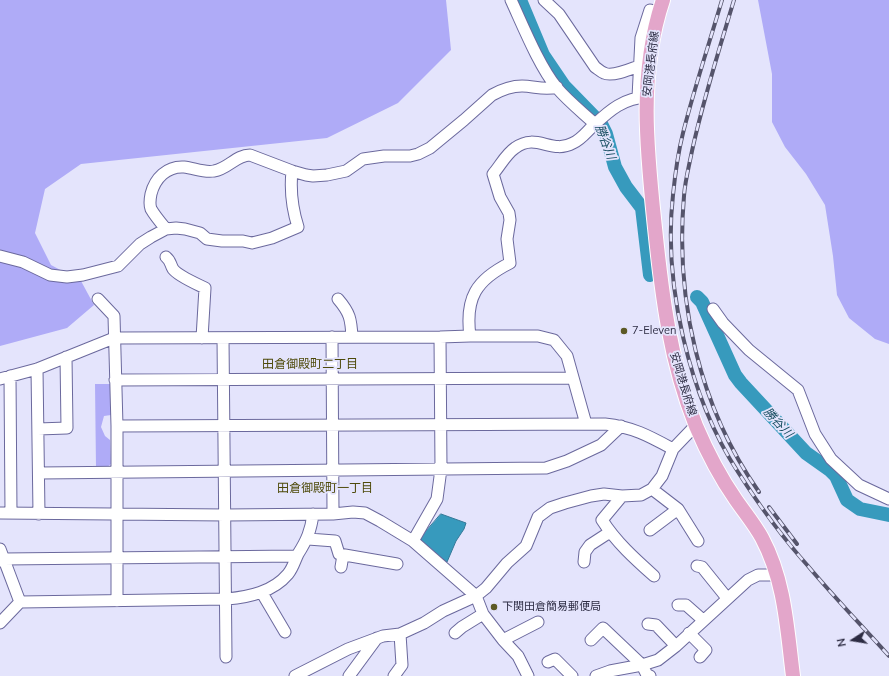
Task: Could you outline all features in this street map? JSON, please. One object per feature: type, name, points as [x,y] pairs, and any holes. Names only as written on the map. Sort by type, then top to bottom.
[{"type":"main road","name":"安岡港長府線","points":[[661,7],[652,38],[642,97],[662,290],[674,360],[696,425],[715,468],[762,538],[777,575],[781,586],[785,609],[793,676]]},
{"type":"street","points":[[511,0],[539,60],[557,87],[597,122]]},
{"type":"street","points":[[544,0],[559,14],[595,67],[604,73],[609,74],[639,66]]},
{"type":"street","points":[[470,336],[469,312],[474,292],[486,278],[496,270],[510,263],[507,240],[510,225],[509,213],[500,197],[493,174],[511,151],[518,146],[538,142],[557,147],[568,146],[578,141],[597,122],[620,103],[642,97],[639,66],[641,38],[650,10],[661,7]]},
{"type":"street","points":[[166,229],[151,208],[150,198],[152,187],[157,179],[171,168],[183,167],[204,171],[215,171],[238,158],[245,155],[250,155],[306,175],[327,175],[346,171],[363,159],[384,156],[410,156],[418,154],[430,148],[497,92],[523,86],[545,89],[557,87]]},
{"type":"street","points":[[0,256],[23,262],[50,276],[67,277],[83,275],[118,266],[140,244],[166,229],[185,229],[200,233],[207,239],[222,241],[243,240],[252,243],[272,238],[298,227],[292,205],[292,171]]},
{"type":"street","points":[[166,258],[171,260],[173,269],[187,279],[205,288],[202,338]]},
{"type":"street","points":[[98,299],[114,316],[117,472],[117,601]]},
{"type":"street","points":[[338,299],[346,309],[352,321],[352,337]]},
{"type":"street","points":[[713,309],[723,323],[749,350],[798,390],[815,434],[831,459],[859,485],[889,499]]},
{"type":"street","points":[[528,676],[518,656],[503,640],[483,614],[476,596],[413,541],[365,513],[353,512],[333,514],[226,516],[5,513],[5,377],[37,369],[114,338],[538,336],[554,340],[567,356],[586,424]]},
{"type":"street","points":[[332,337],[333,514]]},
{"type":"street","points":[[413,541],[437,498],[441,469],[440,337]]},
{"type":"street","points":[[224,338],[227,599],[226,657]]},
{"type":"street","points":[[38,429],[67,428],[66,357]]},
{"type":"street","points":[[37,369],[39,514]]},
{"type":"street","points":[[115,380],[573,378]]},
{"type":"street","points":[[116,426],[586,424],[621,426],[644,433],[672,449]]},
{"type":"street","points":[[295,676],[348,649],[383,636],[400,634],[424,623],[443,611],[476,596],[486,588],[507,562],[526,546],[538,517],[550,508],[591,496],[604,494],[622,496],[640,495],[652,489],[662,476],[672,449],[696,425]]},
{"type":"street","points":[[38,473],[546,468],[567,461],[601,445],[621,426]]},
{"type":"street","points":[[652,489],[678,509],[698,541]]},
{"type":"street","points":[[622,496],[602,520],[627,552],[654,576]]},
{"type":"street","points":[[650,530],[678,509]]},
{"type":"street","points":[[0,623],[20,602],[227,599],[262,592],[272,588],[289,573],[297,556],[308,539],[313,514]]},
{"type":"street","points":[[584,562],[585,552],[590,545],[610,532]]},
{"type":"street","points":[[308,539],[335,541],[339,554],[397,564]]},
{"type":"street","points":[[341,567],[343,555]]},
{"type":"street","points":[[20,602],[1,556],[117,558],[297,556]]},
{"type":"street","points":[[697,566],[702,567],[727,598]]},
{"type":"street","points":[[596,676],[610,671],[642,665],[658,660],[676,646],[748,580],[758,575],[777,575]]},
{"type":"street","points":[[262,592],[285,632]]},
{"type":"street","points":[[678,605],[686,605],[703,620]]},
{"type":"street","points":[[455,633],[483,614]]},
{"type":"street","points":[[503,640],[538,622]]},
{"type":"street","points":[[648,624],[656,625],[676,646]]},
{"type":"street","points":[[591,640],[603,628],[642,665],[647,674],[650,676]]},
{"type":"street","points":[[689,633],[706,650],[700,657]]},
{"type":"street","points":[[395,676],[402,665],[400,634]]},
{"type":"street","points":[[349,676],[377,638]]},
{"type":"street","points":[[548,662],[555,659],[572,676]]},
{"type":"shaded area","points":[[0,0],[446,0],[451,50],[398,103],[327,138],[81,164],[45,189],[35,233],[51,265],[81,281],[94,305],[67,328],[0,346]]},
{"type":"shaded area","points":[[758,0],[889,0],[889,344],[875,339],[849,318],[837,295],[825,205],[806,174],[785,147],[772,122],[772,74]]},
{"type":"shaded area","points":[[95,384],[110,384],[111,415],[104,416],[101,427],[105,436],[110,440],[111,464],[106,468],[96,468]]},
{"type":"water","points":[[441,514],[466,523],[447,562],[421,543],[421,537]]},
{"type":"waterway","name":"勝谷川","points":[[520,0],[543,55],[564,86],[601,124],[606,134],[615,167],[626,187],[642,208],[650,275]]},
{"type":"waterway","name":"勝谷川","points":[[697,297],[702,302],[735,375],[741,383],[806,453],[836,476],[847,500],[860,509],[889,515]]},
{"type":"railway","points":[[722,0],[683,133],[674,187],[671,229],[672,265],[676,302],[683,338],[693,375],[706,409],[721,442],[738,472],[771,520],[798,555],[889,656]]},
{"type":"railway","points":[[734,0],[701,113],[686,179],[682,235],[683,274],[688,313],[696,351],[707,388],[721,424],[738,459],[759,492]]},
{"type":"railway","points":[[769,507],[797,544]]},
{"type":"place","name":"7-Eleven","points":[[624,331]]},
{"type":"place","name":"下関田倉簡易郵便局","points":[[494,607]]},
{"type":"district","name":"田倉御殿町二丁目","points":[[310,364]]},
{"type":"district","name":"田倉御殿町一丁目","points":[[325,488]]}]
